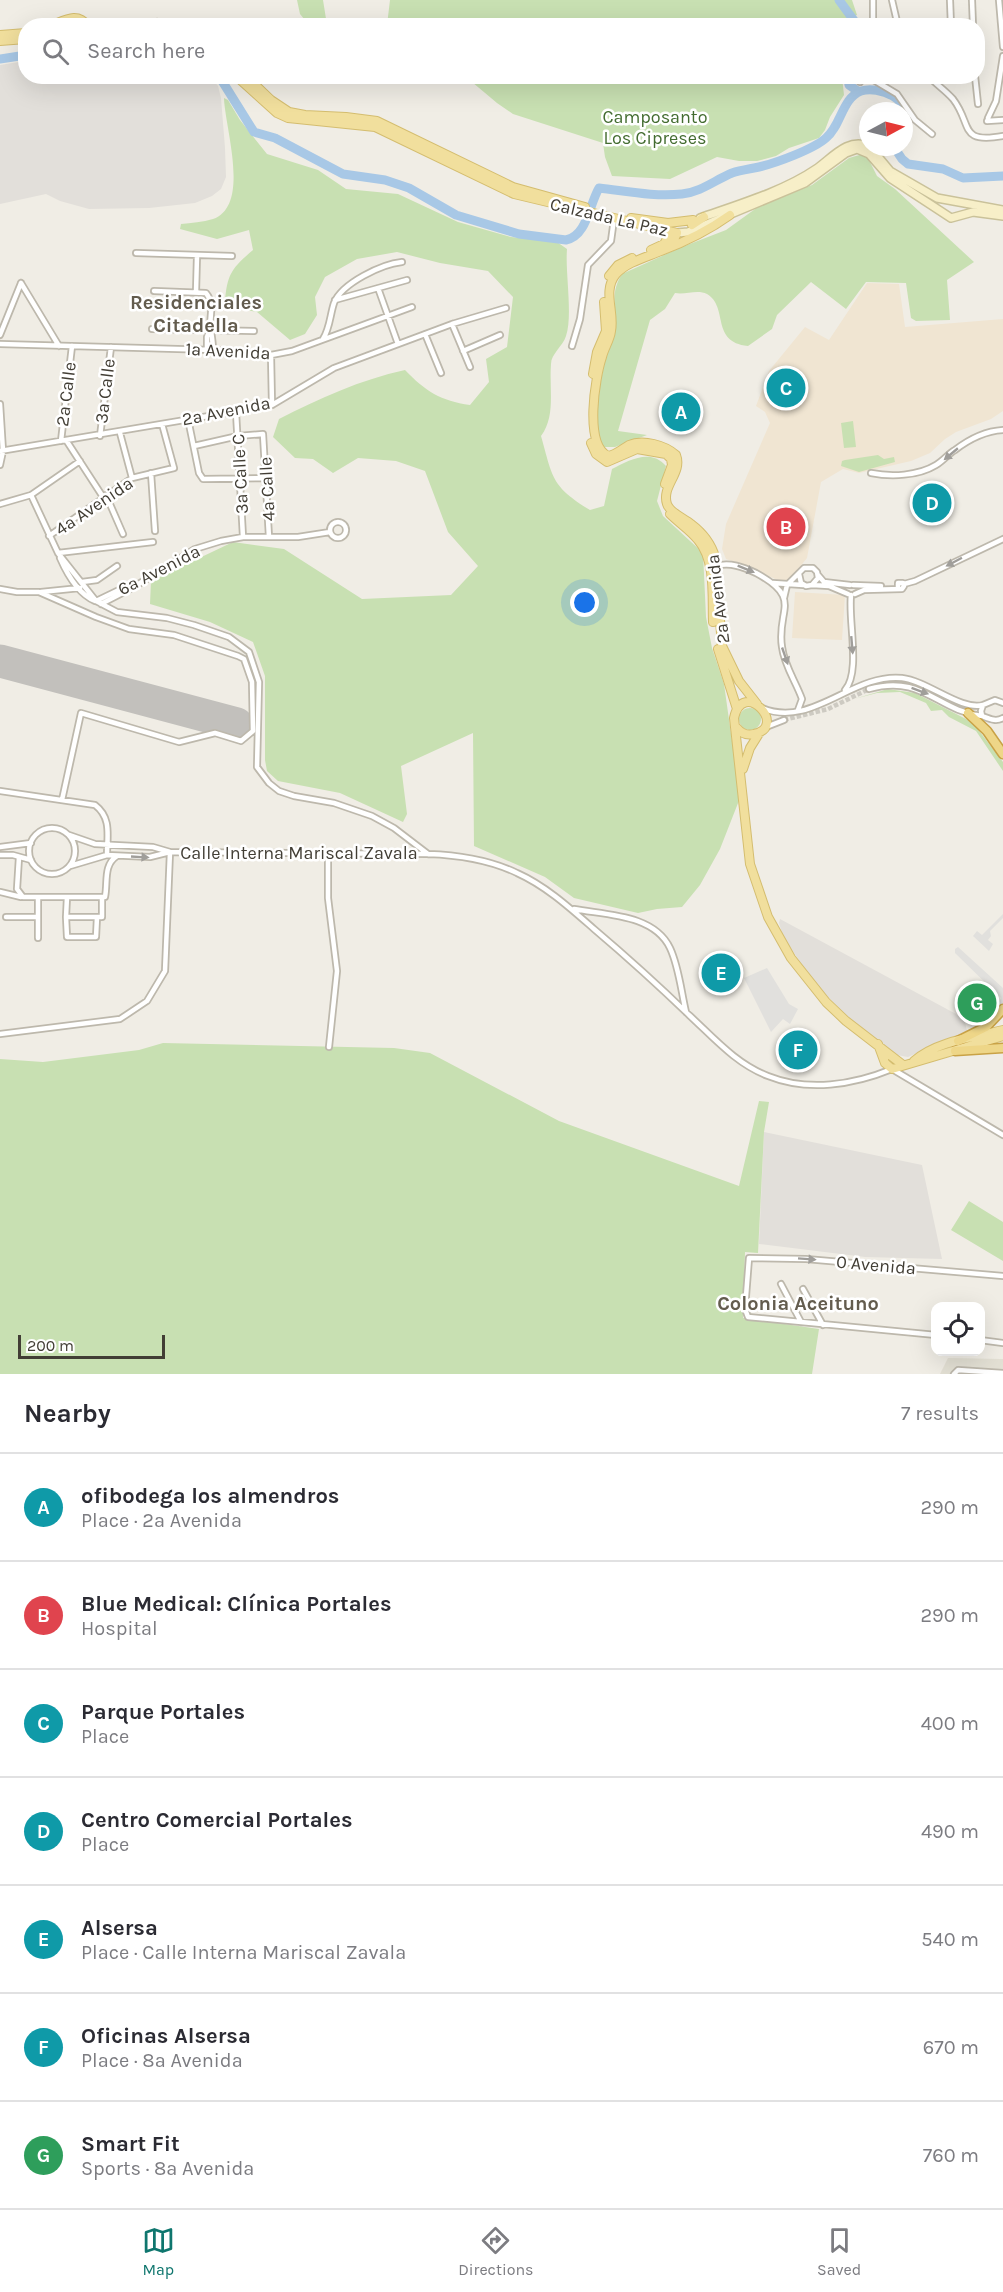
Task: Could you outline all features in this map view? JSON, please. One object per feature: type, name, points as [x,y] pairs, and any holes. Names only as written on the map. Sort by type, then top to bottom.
[{"type":"highway","points":[[968,713],[987,731],[1003,754]]},
{"type":"highway","points":[[982,716],[987,731]]},
{"type":"highway","points":[[958,1041],[986,1027],[1003,1009]]},
{"type":"highway","points":[[955,1051],[1003,1048]]},
{"type":"main road","points":[[0,35],[18,34]]},
{"type":"main road","points":[[0,41],[18,40]]},
{"type":"main road","name":"Calzada La Paz","points":[[245,84],[277,114],[288,118],[375,127],[495,187],[523,197],[652,222],[678,223],[704,217],[803,177],[848,146],[859,143]]},
{"type":"main road","name":"Calzada La Paz","points":[[255,84],[288,112],[377,121],[509,186],[576,208]]},
{"type":"main road","name":"Calzada La Paz","points":[[599,213],[614,219],[674,232],[688,232],[805,183],[848,152],[859,149],[869,154],[890,178],[951,218]]},
{"type":"main road","name":"Calzada La Paz","points":[[877,156],[895,174],[938,198],[1003,210]]},
{"type":"main road","points":[[951,218],[956,210],[952,202]]},
{"type":"main road","points":[[951,218],[973,212],[1003,216]]},
{"type":"main road","points":[[671,246],[712,228],[730,215]]},
{"type":"main road","points":[[671,246],[674,229],[696,223],[704,217]]},
{"type":"main road","name":"2a Avenida","points":[[674,232],[664,244],[618,264],[608,279],[604,298],[606,331],[595,358],[591,390],[590,437],[596,454],[607,462],[640,449],[663,453],[671,459],[672,465],[662,494],[663,504],[666,510],[699,540],[707,556],[716,643],[737,709]]},
{"type":"main road","name":"2a Avenida","points":[[671,246],[623,268],[612,281],[609,296],[612,331],[601,359],[597,378],[593,418],[595,437],[598,448],[608,456],[630,445],[640,443],[662,447],[674,453],[678,464],[667,492],[667,504],[673,512],[704,535],[712,548],[716,566],[718,620],[722,646],[739,681],[759,706]]},
{"type":"main road","points":[[741,779],[746,757],[762,730],[766,717],[759,706],[744,704],[737,709],[734,718],[737,728],[741,779],[747,840],[752,871],[762,903],[792,958],[820,996],[838,1014],[903,1065]]},
{"type":"main road","points":[[737,728],[740,732],[750,735],[762,730]]},
{"type":"main road","points":[[877,1044],[885,1063],[892,1069],[914,1061],[927,1052],[958,1041],[1003,1030]]},
{"type":"main road","points":[[914,1061],[922,1061],[1003,1036]]},
{"type":"street","points":[[873,0],[873,18]]},
{"type":"street","points":[[892,0],[896,18]]},
{"type":"street","points":[[950,0],[951,18]]},
{"type":"street","points":[[972,0],[972,18]]},
{"type":"street","points":[[999,0],[1003,47]]},
{"type":"street","points":[[1003,56],[996,101],[987,120],[1003,120]]},
{"type":"street","points":[[880,84],[897,94],[915,120],[932,134]]},
{"type":"street","points":[[937,84],[952,98],[969,131],[974,136],[987,139],[1003,136]]},
{"type":"street","points":[[976,84],[978,104]]},
{"type":"street","points":[[572,346],[577,334],[588,265],[611,241],[614,219]]},
{"type":"street","points":[[136,253],[232,256]]},
{"type":"street","points":[[196,256],[196,292]]},
{"type":"street","points":[[323,339],[335,300],[352,283],[374,270],[402,262]]},
{"type":"street","points":[[335,300],[407,280]]},
{"type":"street","name":"2a Calle","points":[[0,335],[21,284],[59,346]]},
{"type":"street","points":[[378,288],[398,344]]},
{"type":"street","points":[[154,291],[206,293],[211,300],[207,350]]},
{"type":"street","name":"1a Avenida","points":[[0,345],[213,350],[271,355],[292,351],[412,307]]},
{"type":"street","name":"2a Avenida","points":[[2,451],[120,433],[272,405],[334,368],[452,324],[506,308]]},
{"type":"street","points":[[452,324],[470,367]]},
{"type":"street","points":[[152,329],[254,331]]},
{"type":"street","points":[[210,330],[213,337],[213,350]]},
{"type":"street","points":[[425,334],[441,373]]},
{"type":"street","points":[[463,351],[500,334]]},
{"type":"street","name":"2a Calle","points":[[72,346],[63,441],[105,496],[123,534]]},
{"type":"street","name":"3a Calle","points":[[100,436],[111,347]]},
{"type":"street","points":[[271,355],[272,405]]},
{"type":"street","points":[[0,404],[2,451],[0,465]]},
{"type":"street","name":"3a Calle C","points":[[236,412],[243,537]]},
{"type":"street","points":[[188,419],[199,473],[203,479],[266,478]]},
{"type":"street","name":"4a Avenida","points":[[49,536],[132,478],[174,468],[162,424]]},
{"type":"street","points":[[871,473],[895,476],[928,469],[974,439],[1003,430]]},
{"type":"street","name":"3a Calle","points":[[120,433],[132,478]]},
{"type":"street","name":"4a Calle","points":[[238,436],[263,434],[269,537]]},
{"type":"street","points":[[194,446],[238,436]]},
{"type":"street","points":[[0,504],[31,495],[80,461]]},
{"type":"street","points":[[151,473],[155,531]]},
{"type":"street","points":[[31,495],[64,568],[79,589]]},
{"type":"street","name":"6a Avenida","points":[[99,602],[125,587],[137,585],[195,549],[221,540],[243,537],[298,537],[330,532]]},
{"type":"street","points":[[783,599],[787,585],[802,569],[807,567],[816,570],[824,582],[864,587],[897,586],[903,588],[904,584],[915,582],[1003,539]]},
{"type":"street","points":[[58,553],[153,542]]},
{"type":"street","points":[[58,553],[99,602]]},
{"type":"street","points":[[716,566],[724,564],[737,566],[773,583],[829,586],[851,594],[897,586]]},
{"type":"street","points":[[79,589],[83,583],[97,580],[117,566]]},
{"type":"street","points":[[799,574],[799,580],[803,585]]},
{"type":"street","points":[[812,585],[817,581],[818,575]]},
{"type":"street","points":[[773,583],[783,599],[785,616],[781,635],[782,650],[802,699],[798,710]]},
{"type":"street","points":[[843,692],[849,686],[854,671],[850,627],[851,594],[846,589],[852,585]]},
{"type":"street","points":[[851,594],[857,590],[852,585]]},
{"type":"street","points":[[0,589],[39,592],[79,589]]},
{"type":"street","name":"Calle Interna Mariscal Zavala","points":[[79,589],[88,598],[117,612],[167,618],[194,625],[241,643],[249,652],[259,682],[260,712],[256,754],[257,767],[262,776],[279,791],[334,803],[372,816],[394,828],[428,854]]},
{"type":"street","points":[[39,592],[129,629],[174,635],[238,656],[244,660],[252,682],[253,731],[241,741],[215,733],[179,742],[81,713],[62,800]]},
{"type":"street","points":[[759,706],[775,712],[798,710],[823,704],[843,692],[874,680],[903,678],[925,684],[969,706],[983,705],[1003,695]]},
{"type":"street","points":[[869,689],[891,685],[909,687],[921,690],[968,713],[994,720],[1003,718]]},
{"type":"street","points":[[995,700],[1003,703]]},
{"type":"street","points":[[982,716],[983,705]]},
{"type":"street","points":[[773,724],[771,720],[775,712]]},
{"type":"street","points":[[762,730],[784,720]]},
{"type":"street","points":[[0,791],[89,803],[100,809],[108,827],[107,855]]},
{"type":"street","points":[[48,828],[59,829],[69,835],[75,847],[75,854],[69,867],[60,873],[48,874],[38,869],[31,860],[31,843],[37,833],[48,828]]},
{"type":"street","name":"Calle Interna Mariscal Zavala","points":[[69,835],[95,844],[153,846],[170,852]]},
{"type":"street","points":[[0,847],[31,843]]},
{"type":"street","name":"Calle Interna Mariscal Zavala","points":[[0,1034],[120,1019],[147,1001],[165,971],[170,852]]},
{"type":"street","name":"Calle Interna Mariscal Zavala","points":[[69,867],[107,855],[150,857],[170,852],[428,854],[488,863],[515,872],[543,888],[571,909],[728,1052],[766,1076],[809,1085],[837,1084],[892,1069]]},
{"type":"street","points":[[328,854],[328,898],[338,971],[329,1047]]},
{"type":"street","points":[[0,855],[31,860]]},
{"type":"street","points":[[0,892],[38,898],[105,897],[109,862],[117,855]]},
{"type":"street","points":[[19,857],[17,889],[23,897]]},
{"type":"street","points":[[67,897],[67,937],[94,937]]},
{"type":"street","points":[[66,917],[102,917],[102,897]]},
{"type":"street","points":[[38,898],[38,938]]},
{"type":"street","name":"Calle Interna Mariscal Zavala","points":[[571,909],[638,921],[660,934],[672,952],[686,1012]]},
{"type":"street","points":[[6,917],[38,917]]},
{"type":"street","points":[[94,944],[96,917]]},
{"type":"street","points":[[892,1069],[1003,1135]]},
{"type":"street","name":"0 Avenida","points":[[801,1322],[748,1317],[745,1313],[749,1257],[806,1259],[1003,1276]]},
{"type":"street","points":[[781,1284],[801,1322],[931,1335]]},
{"type":"street","points":[[803,1289],[823,1325]]},
{"type":"street","points":[[985,1341],[1003,1343]]},
{"type":"street","points":[[954,1373],[958,1370],[1003,1373]]},
{"type":"shaded area","points":[[18,62],[18,84],[216,84],[221,98],[225,148],[226,177],[221,189],[212,196],[195,203],[149,208],[89,209],[60,201],[46,194],[0,204],[0,65]]},
{"type":"shaded area","points":[[867,283],[899,284],[905,327],[1003,319],[1003,411],[991,419],[956,432],[930,453],[911,461],[859,473],[843,469],[821,482],[807,558],[786,584],[726,559],[722,549],[726,524],[770,423],[765,412],[756,406],[769,371],[805,327],[829,340]]},
{"type":"shaded area","points":[[795,592],[845,595],[842,640],[792,638]]},
{"type":"shaded area","points":[[1003,914],[1003,918],[990,931],[991,936],[988,940],[993,944],[989,951],[973,936],[977,931],[982,935]]},
{"type":"shaded area","points":[[780,919],[956,1014],[965,1022],[967,1031],[908,1057],[897,1055],[848,1017],[814,983],[783,936]]},
{"type":"shaded area","points":[[958,947],[1003,988],[1003,1007],[998,1004],[1001,998],[955,953]]},
{"type":"shaded area","points":[[767,968],[789,1004],[798,1009],[790,1024],[783,1019],[771,1032],[744,978]]},
{"type":"shaded area","points":[[764,1132],[922,1165],[942,1259],[865,1257],[759,1244]]},
{"type":"shaded area","points":[[948,1358],[1003,1359],[1003,1374],[940,1374]]},
{"type":"green space","points":[[297,0],[323,0],[326,18],[303,18]]},
{"type":"green space","points":[[390,0],[852,0],[857,15],[850,18],[388,18]]},
{"type":"green space","name":"Camposanto Los Cipreses","points":[[474,84],[843,84],[844,95],[819,138],[789,148],[776,156],[757,161],[717,157],[670,179],[612,176],[603,143],[513,114]]},
{"type":"green space","points":[[224,98],[228,100],[240,120],[267,154],[318,170],[346,189],[398,194],[458,222],[511,237],[557,242],[567,249],[568,327],[566,336],[552,360],[549,420],[541,436],[551,472],[568,494],[590,510],[604,506],[612,469],[640,457],[660,461],[666,466],[657,501],[663,516],[703,553],[706,617],[712,648],[724,684],[740,798],[720,849],[700,885],[682,907],[638,913],[574,898],[545,877],[474,846],[473,733],[401,766],[407,814],[403,822],[340,793],[278,781],[267,771],[265,760],[265,676],[253,642],[210,622],[150,604],[151,581],[233,542],[284,549],[362,599],[451,595],[478,566],[448,532],[425,471],[396,461],[358,458],[333,473],[313,459],[295,458],[273,437],[279,419],[340,390],[405,370],[434,394],[450,401],[470,405],[489,382],[486,359],[507,347],[513,297],[488,271],[440,263],[397,252],[357,259],[325,277],[315,297],[317,315],[305,334],[290,340],[257,312],[234,308],[225,302],[227,285],[232,272],[253,250],[249,230],[217,239],[180,229],[181,224],[213,219],[224,211],[231,199],[233,165]]},
{"type":"green space","points":[[865,156],[877,176],[895,189],[974,262],[947,280],[950,320],[916,321],[911,318],[906,283],[866,282],[846,309],[811,282],[777,315],[772,329],[748,346],[736,343],[729,338],[724,331],[714,300],[707,294],[675,293],[665,309],[650,320],[618,431],[647,435],[615,447],[603,447],[597,429],[599,389],[614,338],[615,290],[622,274],[726,230],[762,204],[812,185],[849,158]]},
{"type":"green space","points":[[853,421],[856,447],[844,448],[841,423]]},
{"type":"green space","points":[[878,455],[884,459],[894,457],[895,462],[859,472],[841,466],[842,461],[845,460]]},
{"type":"green space","points":[[888,689],[915,693],[968,720],[1003,762],[1003,771],[976,731],[949,717],[942,710],[931,711],[926,703],[900,692],[877,693],[854,699]]},
{"type":"green space","points":[[746,708],[754,708],[761,715],[761,723],[754,730],[746,730],[739,723],[739,715]]},
{"type":"green space","points":[[163,1043],[394,1048],[430,1053],[559,1121],[739,1186],[759,1101],[769,1102],[764,1132],[758,1253],[745,1252],[743,1318],[819,1329],[812,1374],[0,1374],[0,1059],[43,1062],[139,1050]]},
{"type":"green space","points":[[969,1201],[1003,1222],[1003,1261],[951,1230]]},
{"type":"waterway","points":[[839,0],[852,18]]},
{"type":"waterway","points":[[0,59],[18,56]]},
{"type":"waterway","points":[[224,84],[254,132],[275,138],[343,174],[385,180],[409,188],[456,215],[519,234],[566,240],[579,233],[599,188],[651,194],[689,193],[732,173],[785,159],[813,147],[831,133],[850,100],[861,91],[885,92],[900,102]]},
{"type":"waterway","points":[[849,84],[859,92]]},
{"type":"waterway","points":[[900,156],[908,164],[943,169],[963,178],[1003,176]]},
{"type":"runway","points":[[0,661],[237,724]]},
{"type":"tunnel","points":[[784,720],[828,709],[869,689]]},
{"type":"place","name":"Parque Portales","points":[[786,388]]},
{"type":"place","name":"ofibodega los almendros","points":[[681,412]]},
{"type":"place","name":"Centro Comercial Portales","points":[[932,503]]},
{"type":"place","name":"Blue Medical: Clínica Portales","points":[[786,527]]},
{"type":"place","name":"Alsersa","points":[[721,973]]},
{"type":"place","name":"Smart Fit","points":[[977,1003]]},
{"type":"place","name":"Oficinas Alsersa","points":[[798,1050]]},
{"type":"district","name":"Residenciales Citadella","points":[[196,314]]},
{"type":"district","name":"Colonia Aceituno","points":[[798,1303]]}]
